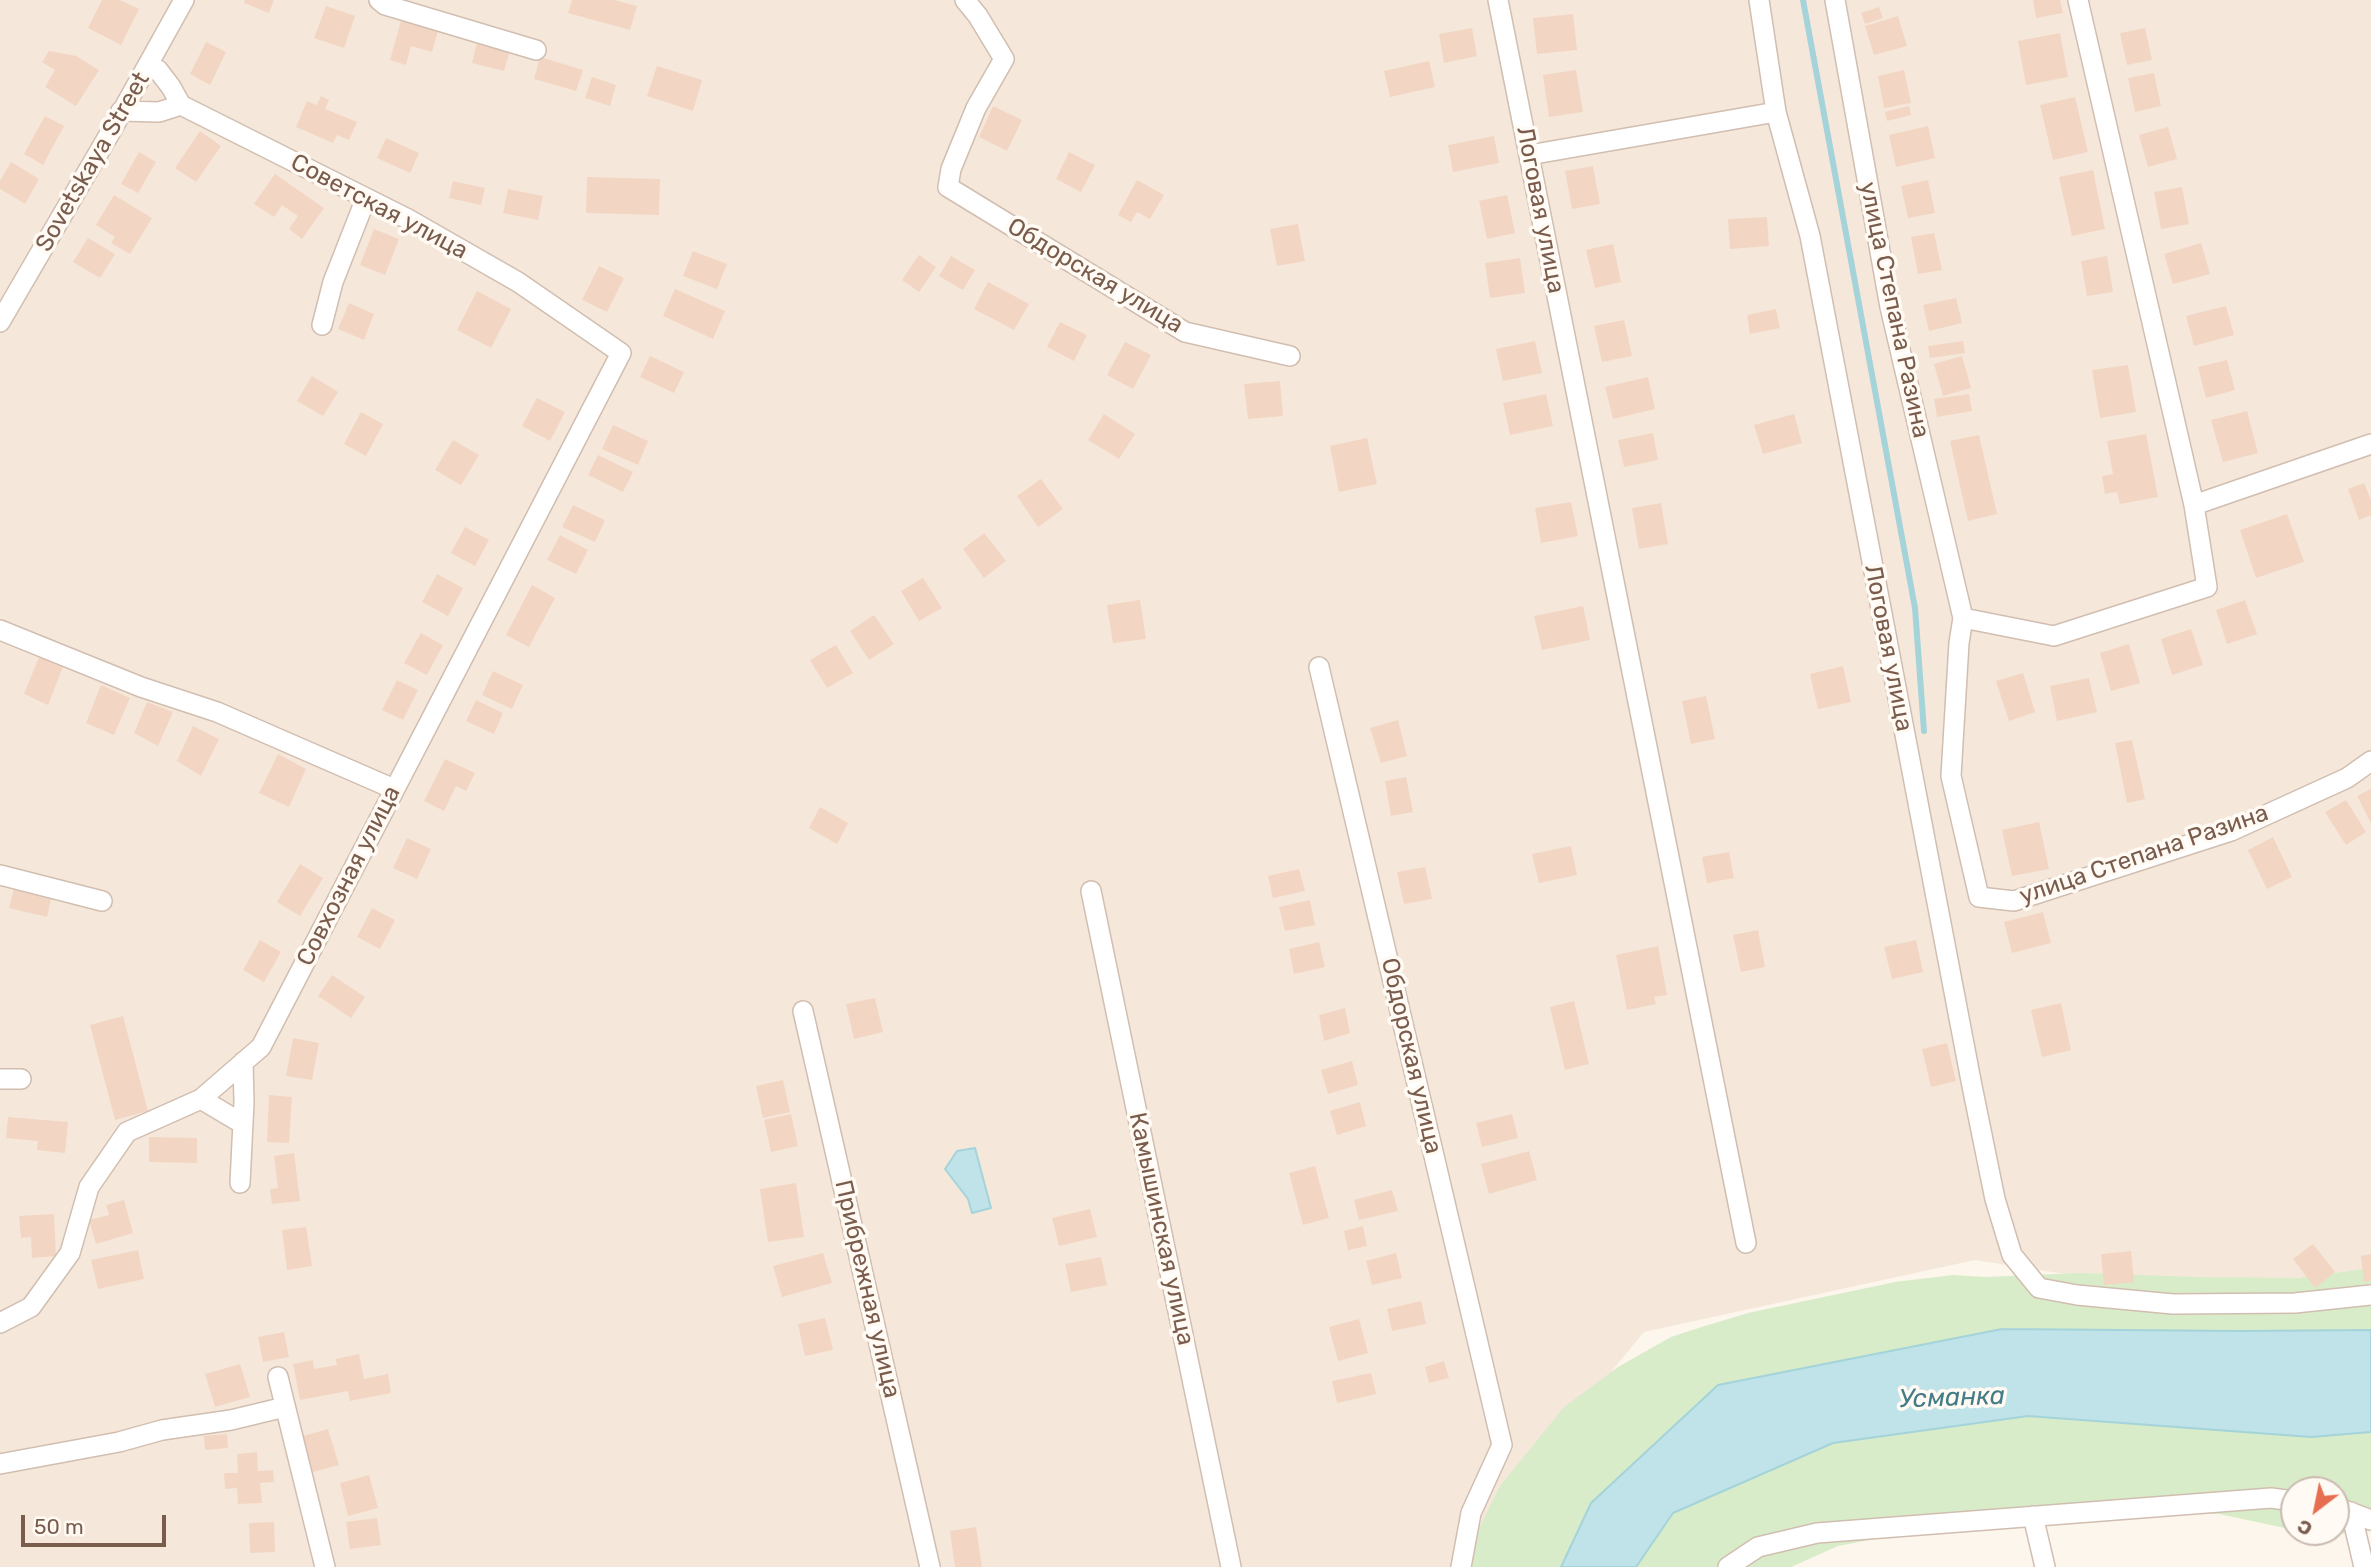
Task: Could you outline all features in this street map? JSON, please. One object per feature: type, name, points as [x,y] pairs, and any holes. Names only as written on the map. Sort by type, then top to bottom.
[{"type":"street","name":"Sovetskaya Street","points":[[0,323],[184,0]]},
{"type":"street","points":[[379,0],[384,5],[536,50]]},
{"type":"street","name":"Обдорская улица","points":[[965,0],[1004,59],[975,108],[951,169],[948,187],[1185,332],[1290,356]]},
{"type":"street","name":"Логовая улица","points":[[1498,0],[1746,1243]]},
{"type":"street","name":"Логовая улица","points":[[1759,0],[1776,112],[1810,236],[1995,1199],[2012,1255],[2039,1288],[2077,1295],[2173,1304],[2295,1303],[2371,1295]]},
{"type":"street","name":"улица Степана Разина","points":[[1835,0],[1890,307],[1963,618],[1951,776],[1979,897],[2014,901],[2231,831],[2347,778],[2371,761]]},
{"type":"street","points":[[1963,618],[2054,636],[2207,587],[2194,505],[2078,0]]},
{"type":"street","points":[[121,111],[159,112],[181,106],[158,70],[149,65]]},
{"type":"street","name":"Советская улица","points":[[181,106],[408,219],[519,282],[621,353]]},
{"type":"street","points":[[1529,155],[1776,112]]},
{"type":"street","points":[[322,325],[333,282],[366,198]]},
{"type":"street","name":"Совхозная улица","points":[[0,1323],[31,1307],[70,1253],[89,1187],[127,1132],[201,1099],[261,1047],[621,353]]},
{"type":"street","points":[[2194,505],[2371,444]]},
{"type":"street","points":[[0,630],[141,687],[217,712],[394,789]]},
{"type":"street","name":"Обдорская улица","points":[[1319,667],[1502,1445],[1471,1513],[1461,1567]]},
{"type":"street","points":[[0,875],[102,901]]},
{"type":"street","name":"Камышинская улица","points":[[1091,891],[1231,1567]]},
{"type":"street","name":"Прибрежная улица","points":[[803,1011],[930,1567]]},
{"type":"street","points":[[240,1183],[243,1062]]},
{"type":"street","points":[[0,1079],[21,1079]]},
{"type":"street","points":[[201,1099],[243,1124]]},
{"type":"street","points":[[278,1377],[325,1567]]},
{"type":"street","points":[[0,1464],[93,1447],[162,1430],[231,1420],[285,1407]]},
{"type":"street","points":[[1728,1567],[1758,1547],[1817,1533],[2280,1499]]},
{"type":"street","points":[[2350,1512],[2371,1520]]},
{"type":"street","points":[[2033,1516],[2045,1567]]},
{"type":"street","points":[[2350,1527],[2364,1567]]},
{"type":"shaded area","points":[[0,0],[2371,0],[2371,1283],[2257,1304],[1975,1260],[1644,1332],[1450,1567],[0,1567]]},
{"type":"green space","points":[[2371,1268],[2371,1531],[2350,1533],[2350,1476],[2280,1476],[2280,1527],[2219,1514],[2171,1513],[1910,1532],[1838,1546],[1791,1567],[1460,1567],[1500,1486],[1564,1407],[1618,1367],[1671,1337],[1748,1313],[1895,1282],[1953,1275],[1985,1277],[2078,1273],[2299,1278]]},
{"type":"water","points":[[975,1148],[991,1208],[972,1213],[968,1199],[945,1169],[957,1151]]},
{"type":"water","name":"Усманка","points":[[2002,1329],[2371,1330],[2371,1432],[2311,1437],[2028,1416],[1833,1443],[1673,1513],[1636,1567],[1561,1567],[1591,1503],[1718,1385]]},
{"type":"building","points":[[102,0],[120,0],[139,9],[121,45],[88,28]]},
{"type":"building","points":[[245,0],[274,0],[269,13],[244,3]]},
{"type":"building","points":[[572,0],[614,0],[637,6],[630,30],[568,13]]},
{"type":"building","points":[[2033,0],[2060,0],[2063,13],[2036,18]]},
{"type":"building","points":[[326,6],[355,16],[344,48],[314,38]]},
{"type":"building","points":[[1879,7],[1883,18],[1865,24],[1861,13]]},
{"type":"building","points":[[1573,14],[1577,50],[1537,54],[1533,18]]},
{"type":"building","points":[[1898,16],[1907,46],[1874,55],[1865,26]]},
{"type":"building","points":[[401,21],[438,31],[432,52],[411,46],[406,65],[390,60]]},
{"type":"building","points":[[1472,28],[1477,56],[1444,63],[1439,34]]},
{"type":"building","points":[[2145,28],[2152,60],[2127,65],[2120,33]]},
{"type":"building","points":[[2060,33],[2068,77],[2026,85],[2018,41]]},
{"type":"building","points":[[206,42],[226,52],[210,85],[190,74]]},
{"type":"building","points":[[477,42],[510,51],[504,71],[472,63]]},
{"type":"building","points":[[49,51],[76,56],[99,70],[76,106],[45,87],[55,70],[42,62]]},
{"type":"building","points":[[540,57],[583,70],[576,91],[534,79]]},
{"type":"building","points":[[1429,61],[1435,87],[1390,97],[1384,71]]},
{"type":"building","points":[[657,66],[702,80],[693,111],[647,96]]},
{"type":"building","points":[[1576,70],[1583,112],[1549,117],[1543,75]]},
{"type":"building","points":[[1904,70],[1911,103],[1884,108],[1878,76]]},
{"type":"building","points":[[2154,73],[2161,106],[2135,112],[2128,78]]},
{"type":"building","points":[[592,77],[616,85],[610,106],[585,98]]},
{"type":"building","points":[[321,96],[329,100],[325,109],[357,122],[349,140],[337,135],[333,143],[296,127],[307,101],[317,105]]},
{"type":"building","points":[[2075,97],[2088,152],[2053,160],[2040,105]]},
{"type":"building","points":[[993,106],[1022,120],[1007,151],[979,137]]},
{"type":"building","points":[[1909,106],[1911,115],[1887,121],[1885,112]]},
{"type":"building","points":[[45,116],[64,126],[43,165],[24,154]]},
{"type":"building","points":[[1928,126],[1935,158],[1896,167],[1889,135]]},
{"type":"building","points":[[2168,127],[2177,159],[2148,167],[2139,135]]},
{"type":"building","points":[[200,131],[221,146],[196,182],[175,168]]},
{"type":"building","points":[[1494,136],[1499,163],[1453,172],[1448,145]]},
{"type":"building","points":[[386,138],[419,153],[410,173],[377,158]]},
{"type":"building","points":[[139,152],[156,162],[138,193],[121,184]]},
{"type":"building","points":[[1069,152],[1095,165],[1081,192],[1056,179]]},
{"type":"building","points":[[11,162],[39,179],[25,204],[0,189],[0,181]]},
{"type":"building","points":[[1593,166],[1600,204],[1572,209],[1565,171]]},
{"type":"building","points":[[2093,170],[2105,229],[2072,236],[2059,177]]},
{"type":"building","points":[[275,174],[324,208],[302,239],[289,229],[298,216],[282,205],[274,217],[254,204]]},
{"type":"building","points":[[587,177],[660,179],[659,215],[586,213]]},
{"type":"building","points":[[1137,180],[1164,195],[1150,219],[1137,212],[1131,222],[1118,215]]},
{"type":"building","points":[[1928,180],[1935,213],[1908,218],[1901,186]]},
{"type":"building","points":[[453,181],[485,188],[481,205],[449,198]]},
{"type":"building","points":[[2182,187],[2189,224],[2161,229],[2154,192]]},
{"type":"building","points":[[508,189],[543,196],[538,220],[503,213]]},
{"type":"building","points":[[114,195],[152,218],[130,254],[111,243],[115,237],[96,225]]},
{"type":"building","points":[[1507,195],[1515,233],[1487,239],[1479,201]]},
{"type":"building","points":[[1767,217],[1769,246],[1730,249],[1728,219]]},
{"type":"building","points":[[1298,224],[1305,261],[1277,266],[1270,229]]},
{"type":"building","points":[[374,229],[399,239],[385,275],[360,265]]},
{"type":"building","points":[[1934,233],[1942,270],[1918,274],[1911,237]]},
{"type":"building","points":[[88,238],[115,254],[100,278],[73,262]]},
{"type":"building","points":[[2201,243],[2210,274],[2173,284],[2164,254]]},
{"type":"building","points":[[1613,244],[1621,282],[1595,288],[1586,250]]},
{"type":"building","points":[[693,251],[727,264],[717,289],[683,276]]},
{"type":"building","points":[[919,255],[936,267],[919,292],[902,280]]},
{"type":"building","points":[[951,256],[975,270],[963,290],[939,276]]},
{"type":"building","points":[[2107,256],[2113,292],[2087,296],[2081,261]]},
{"type":"building","points":[[1520,258],[1525,293],[1490,298],[1485,263]]},
{"type":"building","points":[[599,266],[624,278],[607,312],[582,300]]},
{"type":"building","points":[[988,282],[1029,304],[1014,330],[974,309]]},
{"type":"building","points":[[675,289],[725,311],[713,339],[663,316]]},
{"type":"building","points":[[477,291],[511,309],[491,348],[457,330]]},
{"type":"building","points":[[1956,298],[1962,323],[1929,331],[1923,305]]},
{"type":"building","points":[[349,303],[374,314],[364,340],[338,329]]},
{"type":"building","points":[[2226,306],[2234,335],[2194,346],[2186,316]]},
{"type":"building","points":[[1776,309],[1780,328],[1750,334],[1747,315]]},
{"type":"building","points":[[1624,320],[1632,356],[1602,362],[1594,326]]},
{"type":"building","points":[[1060,322],[1087,335],[1074,361],[1047,347]]},
{"type":"building","points":[[1535,341],[1542,373],[1503,381],[1496,349]]},
{"type":"building","points":[[1963,341],[1965,353],[1930,358],[1928,346]]},
{"type":"building","points":[[1125,342],[1151,355],[1133,389],[1107,375]]},
{"type":"building","points":[[650,356],[684,372],[674,393],[640,377]]},
{"type":"building","points":[[1962,356],[1971,388],[1943,396],[1934,364]]},
{"type":"building","points":[[2227,360],[2235,390],[2206,398],[2198,367]]},
{"type":"building","points":[[2128,365],[2136,412],[2100,418],[2092,370]]},
{"type":"building","points":[[312,376],[338,392],[323,416],[297,401]]},
{"type":"building","points":[[1648,377],[1655,409],[1613,419],[1605,387]]},
{"type":"building","points":[[1280,381],[1283,416],[1248,419],[1244,384]]},
{"type":"building","points":[[1546,394],[1553,426],[1510,435],[1503,403]]},
{"type":"building","points":[[1969,394],[1972,411],[1937,417],[1934,399]]},
{"type":"building","points":[[537,398],[565,412],[550,441],[522,426]]},
{"type":"building","points":[[2247,411],[2258,453],[2223,462],[2211,420]]},
{"type":"building","points":[[361,412],[383,424],[366,456],[344,444]]},
{"type":"building","points":[[1104,414],[1135,434],[1119,459],[1088,440]]},
{"type":"building","points":[[1794,414],[1802,443],[1763,454],[1754,425]]},
{"type":"building","points":[[613,425],[648,441],[638,465],[602,449]]},
{"type":"building","points":[[1653,433],[1658,460],[1624,467],[1618,440]]},
{"type":"building","points":[[2146,434],[2158,497],[2120,504],[2117,492],[2105,494],[2102,476],[2113,474],[2107,441]]},
{"type":"building","points":[[1979,435],[1997,514],[1968,521],[1950,441]]},
{"type":"building","points":[[1367,438],[1377,484],[1339,492],[1330,446]]},
{"type":"building","points":[[453,440],[479,455],[461,485],[435,470]]},
{"type":"building","points":[[598,455],[633,472],[623,492],[588,475]]},
{"type":"building","points":[[1041,479],[1063,509],[1038,527],[1017,496]]},
{"type":"building","points":[[2364,483],[2371,500],[2371,515],[2359,520],[2348,489]]},
{"type":"building","points":[[1571,502],[1578,536],[1541,543],[1535,508]]},
{"type":"building","points":[[1661,503],[1668,544],[1639,549],[1632,508]]},
{"type":"building","points":[[573,505],[605,520],[595,542],[562,527]]},
{"type":"building","points":[[2287,514],[2304,562],[2256,578],[2240,530]]},
{"type":"building","points":[[465,527],[489,540],[475,566],[451,553]]},
{"type":"building","points":[[984,533],[1006,561],[984,578],[963,549]]},
{"type":"building","points":[[560,535],[588,550],[576,574],[547,560]]},
{"type":"building","points":[[437,574],[463,588],[448,616],[422,602]]},
{"type":"building","points":[[923,578],[942,608],[919,621],[901,591]]},
{"type":"building","points":[[532,585],[555,598],[529,647],[506,635]]},
{"type":"building","points":[[1140,600],[1146,639],[1113,643],[1107,605]]},
{"type":"building","points":[[2245,600],[2257,634],[2227,644],[2216,610]]},
{"type":"building","points":[[1583,606],[1590,640],[1542,650],[1534,616]]},
{"type":"building","points":[[874,615],[894,644],[869,660],[850,631]]},
{"type":"building","points":[[2191,629],[2203,665],[2172,675],[2161,639]]},
{"type":"building","points":[[421,633],[443,645],[427,675],[404,663]]},
{"type":"building","points":[[2129,644],[2140,683],[2111,691],[2100,653]]},
{"type":"building","points":[[836,645],[853,673],[827,688],[810,660]]},
{"type":"building","points":[[39,657],[63,667],[48,705],[24,694]]},
{"type":"building","points":[[1843,666],[1851,702],[1818,709],[1810,674]]},
{"type":"building","points":[[493,671],[523,685],[512,709],[482,695]]},
{"type":"building","points":[[2023,673],[2035,712],[2009,721],[1996,681]]},
{"type":"building","points":[[2089,678],[2097,712],[2057,721],[2050,686]]},
{"type":"building","points":[[397,680],[418,690],[403,720],[382,710]]},
{"type":"building","points":[[101,685],[130,698],[114,735],[86,723]]},
{"type":"building","points":[[1706,696],[1715,739],[1691,744],[1682,701]]},
{"type":"building","points":[[476,700],[503,713],[494,734],[466,721]]},
{"type":"building","points":[[147,702],[173,712],[158,746],[134,733]]},
{"type":"building","points":[[1398,720],[1407,756],[1381,763],[1370,728]]},
{"type":"building","points":[[193,726],[219,739],[201,776],[177,761]]},
{"type":"building","points":[[2132,740],[2145,799],[2127,803],[2115,743]]},
{"type":"building","points":[[278,754],[306,769],[289,807],[259,793]]},
{"type":"building","points":[[445,759],[475,773],[466,791],[456,786],[444,811],[424,801]]},
{"type":"building","points":[[1406,777],[1413,812],[1391,816],[1385,781]]},
{"type":"building","points":[[2371,789],[2371,823],[2357,796]]},
{"type":"building","points":[[2346,800],[2366,832],[2346,845],[2325,812]]},
{"type":"building","points":[[820,807],[848,823],[837,844],[809,828]]},
{"type":"building","points":[[2039,822],[2049,869],[2012,876],[2002,830]]},
{"type":"building","points":[[2273,837],[2292,877],[2267,889],[2248,850]]},
{"type":"building","points":[[407,838],[431,849],[417,879],[393,868]]},
{"type":"building","points":[[1571,846],[1577,875],[1539,883],[1532,854]]},
{"type":"building","points":[[1729,852],[1734,878],[1707,883],[1702,857]]},
{"type":"building","points":[[300,864],[323,878],[300,916],[277,902]]},
{"type":"building","points":[[1425,867],[1432,899],[1404,904],[1397,872]]},
{"type":"building","points":[[1299,869],[1305,891],[1273,898],[1268,876]]},
{"type":"building","points":[[15,885],[52,894],[47,917],[9,908]]},
{"type":"building","points":[[1310,900],[1315,925],[1285,931],[1279,907]]},
{"type":"building","points":[[372,908],[395,920],[380,949],[357,937]]},
{"type":"building","points":[[2043,912],[2051,943],[2012,953],[2004,922]]},
{"type":"building","points":[[1758,930],[1765,967],[1741,972],[1733,935]]},
{"type":"building","points":[[260,940],[281,952],[264,982],[243,970]]},
{"type":"building","points":[[1916,940],[1923,972],[1892,979],[1884,947]]},
{"type":"building","points":[[1319,942],[1325,967],[1294,974],[1289,949]]},
{"type":"building","points":[[1658,946],[1667,995],[1654,997],[1656,1004],[1627,1010],[1616,955]]},
{"type":"building","points":[[332,975],[365,997],[351,1018],[318,996]]},
{"type":"building","points":[[875,998],[883,1032],[854,1039],[846,1004]]},
{"type":"building","points":[[1574,1001],[1589,1064],[1565,1070],[1550,1007]]},
{"type":"building","points":[[2061,1003],[2071,1050],[2042,1057],[2031,1010]]},
{"type":"building","points":[[1345,1008],[1350,1033],[1324,1041],[1319,1015]]},
{"type":"building","points":[[123,1016],[148,1111],[115,1120],[90,1025]]},
{"type":"building","points":[[293,1038],[319,1043],[312,1080],[286,1076]]},
{"type":"building","points":[[1947,1043],[1956,1081],[1931,1087],[1922,1049]]},
{"type":"building","points":[[1352,1061],[1358,1085],[1328,1094],[1321,1070]]},
{"type":"building","points":[[783,1080],[790,1112],[763,1118],[756,1086]]},
{"type":"building","points":[[269,1095],[292,1097],[289,1143],[267,1142]]},
{"type":"building","points":[[1360,1102],[1366,1126],[1337,1135],[1330,1111]]},
{"type":"building","points":[[791,1114],[798,1146],[771,1152],[764,1120]]},
{"type":"building","points":[[1512,1114],[1518,1138],[1482,1147],[1476,1123]]},
{"type":"building","points":[[8,1117],[68,1122],[65,1153],[37,1150],[38,1141],[6,1138]]},
{"type":"building","points":[[149,1137],[197,1138],[197,1163],[149,1162]]},
{"type":"building","points":[[1529,1151],[1537,1180],[1489,1194],[1481,1164]]},
{"type":"building","points":[[294,1153],[300,1201],[272,1204],[270,1189],[278,1188],[274,1156]]},
{"type":"building","points":[[1315,1166],[1329,1218],[1303,1225],[1289,1173]]},
{"type":"building","points":[[796,1183],[804,1237],[768,1242],[760,1189]]},
{"type":"building","points":[[1392,1190],[1398,1211],[1359,1220],[1354,1200]]},
{"type":"building","points":[[124,1200],[133,1233],[96,1244],[89,1220],[109,1215],[106,1205]]},
{"type":"building","points":[[1090,1209],[1097,1237],[1059,1246],[1052,1218]]},
{"type":"building","points":[[54,1214],[56,1256],[32,1258],[31,1237],[21,1238],[19,1216]]},
{"type":"building","points":[[1363,1226],[1367,1246],[1348,1250],[1344,1231]]},
{"type":"building","points":[[306,1227],[312,1266],[287,1270],[282,1230]]},
{"type":"building","points":[[2313,1244],[2335,1272],[2315,1288],[2293,1259]]},
{"type":"building","points":[[138,1250],[144,1279],[98,1289],[91,1260]]},
{"type":"building","points":[[2131,1251],[2134,1282],[2104,1285],[2101,1254]]},
{"type":"building","points":[[823,1253],[832,1283],[782,1297],[773,1266]]},
{"type":"building","points":[[1396,1253],[1402,1278],[1372,1285],[1366,1261]]},
{"type":"building","points":[[2371,1254],[2371,1281],[2364,1282],[2361,1256]]},
{"type":"building","points":[[1101,1257],[1107,1285],[1071,1292],[1065,1264]]},
{"type":"building","points":[[1421,1301],[1426,1324],[1392,1331],[1387,1309]]},
{"type":"building","points":[[825,1318],[833,1350],[805,1356],[798,1324]]},
{"type":"building","points":[[1359,1319],[1368,1353],[1338,1361],[1329,1327]]},
{"type":"building","points":[[284,1332],[289,1357],[263,1362],[258,1337]]},
{"type":"building","points":[[359,1354],[364,1379],[388,1374],[391,1393],[350,1401],[348,1391],[300,1400],[293,1364],[313,1360],[314,1369],[337,1365],[336,1359]]},
{"type":"building","points":[[1444,1361],[1449,1378],[1429,1383],[1425,1367]]},
{"type":"building","points":[[240,1364],[250,1397],[215,1407],[205,1374]]},
{"type":"building","points":[[1371,1373],[1376,1394],[1337,1403],[1332,1381]]},
{"type":"building","points":[[328,1429],[339,1465],[313,1472],[303,1436]]},
{"type":"building","points":[[227,1434],[228,1448],[205,1450],[204,1436]]},
{"type":"building","points":[[257,1452],[258,1471],[273,1470],[274,1482],[260,1483],[262,1503],[238,1504],[237,1488],[225,1489],[224,1473],[238,1473],[237,1454]]},
{"type":"building","points":[[369,1475],[378,1508],[348,1516],[340,1483]]},
{"type":"building","points":[[377,1518],[381,1545],[350,1549],[346,1522]]},
{"type":"building","points":[[274,1522],[275,1552],[250,1553],[249,1523]]},
{"type":"building","points":[[976,1527],[982,1567],[955,1567],[950,1531]]},
{"type":"waterway","points":[[1803,0],[1915,608],[1924,731]]}]
